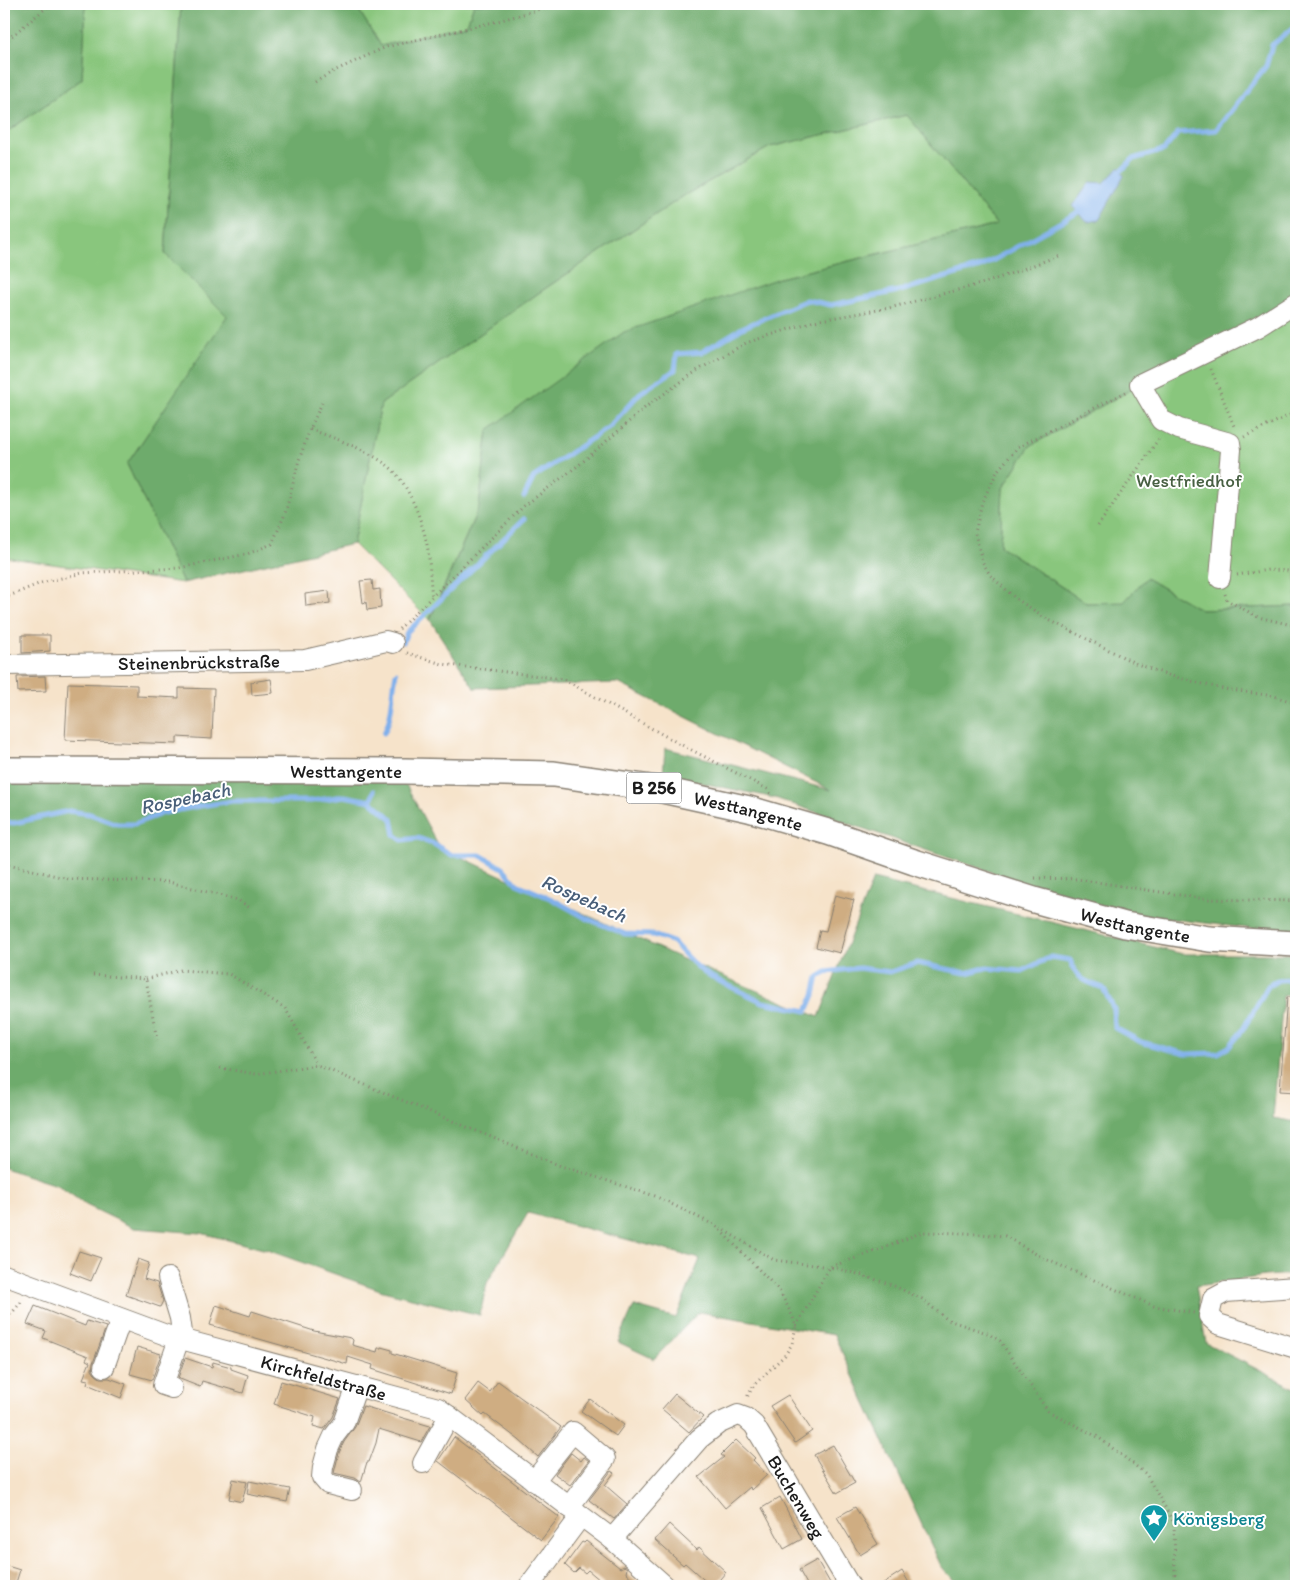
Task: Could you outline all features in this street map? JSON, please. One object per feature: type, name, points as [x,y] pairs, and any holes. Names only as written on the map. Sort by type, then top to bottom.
[{"type":"main road","name":"Westtangente","points":[[4,770],[405,771],[554,774],[658,789],[749,808],[1002,890],[1125,925],[1210,939],[1296,944]]},
{"type":"street","points":[[1220,578],[1231,450],[1230,443],[1179,429],[1162,420],[1140,384],[1258,327],[1296,303]]},
{"type":"street","name":"Steinenbrückstraße","points":[[4,665],[305,660],[389,642]]},
{"type":"street","name":"Kirchfeldstraße","points":[[4,1275],[181,1339],[438,1408],[612,1540],[665,1586]]},
{"type":"street","points":[[168,1278],[180,1318],[181,1339],[163,1385],[172,1388]]},
{"type":"street","points":[[1296,1286],[1226,1292],[1213,1299],[1209,1316],[1218,1324],[1296,1348]]},
{"type":"street","points":[[104,1367],[121,1318]]},
{"type":"street","points":[[352,1490],[328,1484],[322,1477],[328,1448],[344,1423],[357,1386]]},
{"type":"street","points":[[612,1540],[699,1440],[718,1424],[738,1415]]},
{"type":"street","name":"Buchenweg","points":[[738,1415],[746,1418],[754,1425],[850,1586]]},
{"type":"street","points":[[423,1463],[449,1416]]},
{"type":"street","points":[[529,1586],[605,1459],[573,1432],[534,1481]]},
{"type":"path","points":[[4,42],[52,4]]},
{"type":"path","points":[[315,82],[386,47],[498,21],[537,10],[549,4]]},
{"type":"path","points":[[770,815],[775,798],[767,790],[563,679],[442,664],[405,652],[389,642],[524,506],[579,465],[647,406],[698,370],[746,343],[814,321],[890,308],[988,282],[1058,256]]},
{"type":"path","points":[[1204,353],[1234,427],[1230,443]]},
{"type":"path","points":[[1140,384],[1018,447],[998,470],[982,502],[976,533],[982,561],[990,575],[1015,598],[1049,620],[1137,664],[1172,676],[1223,689],[1274,696],[1296,702]]},
{"type":"path","points":[[4,598],[41,583],[82,573],[179,568],[247,554],[272,544],[285,514],[299,460],[310,428],[322,403]]},
{"type":"path","points":[[1230,443],[1296,412]]},
{"type":"path","points":[[1098,526],[1169,424]]},
{"type":"path","points":[[310,428],[350,444],[388,465],[405,484],[428,549],[432,597]]},
{"type":"path","points":[[1296,571],[1268,570],[1220,578],[1226,600],[1258,617],[1296,626]]},
{"type":"path","points":[[4,863],[69,879],[170,882],[238,900],[250,908]]},
{"type":"path","points":[[1030,878],[1077,879],[1205,900],[1296,901]]},
{"type":"path","points":[[93,975],[146,979],[182,970],[229,974],[284,1008],[317,1065]]},
{"type":"path","points":[[146,979],[157,1040]]},
{"type":"path","points":[[220,1068],[256,1074],[317,1065],[562,1166],[655,1196],[716,1226],[774,1260],[830,1267],[892,1285],[922,1299],[948,1320],[987,1333],[1000,1341],[1048,1411],[1098,1437],[1146,1474],[1174,1523],[1175,1576],[1178,1586]]},
{"type":"path","points":[[716,1226],[779,1290],[796,1327]]},
{"type":"path","points":[[738,1415],[754,1385],[785,1355],[792,1344],[796,1327],[830,1267],[882,1249],[922,1232],[1005,1236],[1043,1258],[1154,1306],[1209,1316]]},
{"type":"path","points":[[4,1322],[35,1287]]},
{"type":"green space","points":[[4,4],[86,4],[82,79],[4,134]]},
{"type":"green space","points":[[86,4],[181,4],[165,253],[228,316],[127,464],[183,583],[4,557],[4,134],[82,79]]},
{"type":"green space","points":[[181,4],[355,4],[381,46],[467,24],[474,4],[1296,4],[1296,297],[1030,446],[1003,488],[1000,546],[1086,603],[1124,602],[1146,578],[1201,610],[1296,606],[1296,934],[1114,912],[775,798],[663,775],[665,748],[831,790],[618,683],[474,688],[430,620],[479,507],[488,430],[624,332],[779,278],[997,225],[907,115],[770,147],[685,195],[540,292],[381,404],[353,544],[183,583],[127,464],[227,316],[165,254]]},
{"type":"green space","points":[[355,4],[474,4],[467,24],[381,46]]},
{"type":"green space","points":[[907,115],[997,225],[779,278],[488,430],[479,507],[429,620],[353,544],[381,404],[540,292],[685,195],[770,147]]},
{"type":"green space","name":"Westfriedhof","points":[[1296,297],[1296,606],[1201,610],[1146,578],[1124,603],[1086,603],[1000,546],[1003,488],[1030,446]]},
{"type":"green space","points":[[4,776],[403,779],[439,847],[687,961],[819,1017],[873,879],[1183,954],[1296,954],[1296,994],[1283,996],[1273,1118],[1296,1122],[1296,1274],[1265,1276],[1196,1286],[1206,1343],[1296,1389],[1296,1585],[959,1586],[941,1566],[834,1335],[699,1312],[654,1359],[618,1342],[634,1306],[676,1318],[700,1259],[528,1213],[487,1283],[480,1315],[383,1291],[267,1250],[201,1233],[134,1228],[86,1205],[59,1186],[4,1168]]},
{"type":"water","points":[[1119,167],[1124,176],[1099,220],[1087,222],[1073,206],[1090,182],[1104,183]]},
{"type":"building","points":[[372,580],[373,590],[380,589],[381,608],[367,610],[366,602],[363,603],[360,581]]},
{"type":"building","points":[[329,591],[330,603],[306,606],[305,594]]},
{"type":"building","points":[[22,635],[50,635],[50,651],[22,653]]},
{"type":"building","points":[[45,676],[46,691],[18,692],[17,677]]},
{"type":"building","points":[[271,679],[273,693],[252,695],[251,682]]},
{"type":"building","points":[[68,683],[137,685],[137,696],[179,698],[179,688],[214,689],[212,739],[177,737],[177,744],[65,740]]},
{"type":"building","points":[[835,895],[854,900],[840,953],[816,947],[820,930],[826,931]]},
{"type":"building","points":[[1287,997],[1296,997],[1296,1092],[1280,1091]]},
{"type":"building","points":[[79,1251],[101,1258],[91,1281],[70,1273]]},
{"type":"building","points":[[138,1259],[149,1263],[144,1279],[157,1283],[163,1301],[160,1307],[126,1295]]},
{"type":"building","points":[[216,1305],[250,1316],[252,1311],[314,1331],[351,1338],[353,1340],[352,1345],[377,1352],[378,1348],[381,1347],[392,1350],[392,1353],[457,1373],[451,1394],[372,1369],[373,1365],[348,1357],[347,1364],[210,1325]]},
{"type":"building","points":[[35,1306],[85,1326],[87,1321],[106,1327],[92,1370],[100,1378],[109,1378],[126,1384],[121,1398],[87,1384],[88,1380],[83,1379],[90,1362],[86,1360],[88,1356],[43,1338],[46,1331],[27,1324]]},
{"type":"building","points":[[137,1347],[161,1354],[152,1380],[130,1374]]},
{"type":"building","points":[[185,1358],[212,1367],[213,1362],[231,1367],[231,1369],[248,1375],[243,1393],[202,1381],[200,1387],[178,1378]]},
{"type":"building","points":[[281,1381],[340,1399],[333,1417],[324,1429],[313,1426],[315,1417],[274,1404]]},
{"type":"building","points":[[498,1381],[561,1427],[538,1457],[519,1440],[485,1414],[483,1416],[465,1400],[478,1383],[490,1392]]},
{"type":"building","points":[[675,1394],[703,1417],[689,1432],[662,1409]]},
{"type":"building","points":[[788,1395],[812,1431],[795,1443],[770,1406]]},
{"type":"building","points":[[590,1399],[624,1425],[616,1436],[581,1411]]},
{"type":"building","points":[[363,1406],[430,1426],[421,1442],[379,1429],[376,1443],[369,1462],[367,1462],[361,1482],[355,1478],[334,1473],[339,1453],[344,1442],[355,1427]]},
{"type":"building","points":[[454,1437],[559,1517],[541,1540],[438,1461]]},
{"type":"building","points":[[736,1440],[755,1458],[753,1460],[767,1475],[751,1490],[750,1487],[725,1508],[699,1477],[724,1457],[721,1455]]},
{"type":"building","points":[[833,1445],[855,1483],[837,1493],[814,1455]]},
{"type":"building","points":[[571,1453],[581,1461],[584,1457],[589,1461],[570,1485],[555,1474]]},
{"type":"building","points":[[611,1471],[614,1473],[605,1485],[627,1504],[614,1519],[589,1500]]},
{"type":"building","points":[[233,1479],[247,1482],[242,1502],[229,1499]]},
{"type":"building","points":[[249,1481],[290,1489],[287,1502],[247,1494]]},
{"type":"building","points":[[780,1497],[802,1539],[784,1549],[762,1508]]},
{"type":"building","points":[[855,1507],[878,1544],[860,1555],[837,1517]]},
{"type":"building","points":[[669,1524],[697,1550],[699,1547],[726,1572],[714,1586],[711,1586],[685,1563],[683,1565],[655,1540]]},
{"type":"building","points":[[586,1541],[620,1568],[624,1566],[627,1568],[626,1573],[641,1586],[607,1586],[588,1570],[585,1573],[579,1568],[574,1573],[565,1565],[582,1542]]},
{"type":"building","points":[[817,1560],[830,1583],[823,1586],[808,1586],[799,1570]]},
{"type":"building","points":[[4,1565],[20,1570],[15,1586],[4,1586]]},
{"type":"building","points":[[902,1571],[911,1586],[879,1586]]},
{"type":"waterway","points":[[1118,174],[1133,159],[1164,150],[1178,133],[1216,130],[1266,66],[1272,45],[1296,26]]},
{"type":"waterway","points":[[524,497],[534,477],[609,427],[640,393],[675,370],[677,354],[702,352],[744,327],[807,300],[831,305],[903,290],[983,266],[1082,210]]},
{"type":"waterway","points":[[403,642],[407,632],[524,519]]},
{"type":"waterway","points":[[384,733],[391,711],[396,673]]},
{"type":"waterway","points":[[371,801],[374,791]]},
{"type":"waterway","name":"Rospebach","points":[[4,822],[14,823],[69,811],[90,814],[117,824],[134,824],[164,813],[232,801],[311,801],[344,796],[371,801],[392,819],[395,835],[402,840],[418,838],[432,843],[452,855],[480,855],[503,868],[517,884],[552,899],[588,919],[625,934],[653,935],[673,942],[703,972],[723,983],[763,1002],[807,1011],[814,995],[818,977],[826,972],[859,968],[890,972],[917,963],[966,973],[985,968],[1022,971],[1051,957],[1070,960],[1082,979],[1103,988],[1114,1009],[1115,1028],[1141,1042],[1186,1054],[1218,1053],[1229,1047],[1242,1031],[1268,986],[1278,980],[1296,979]]},
{"type":"place","name":"Königsberg","points":[[1154,1542]]}]
